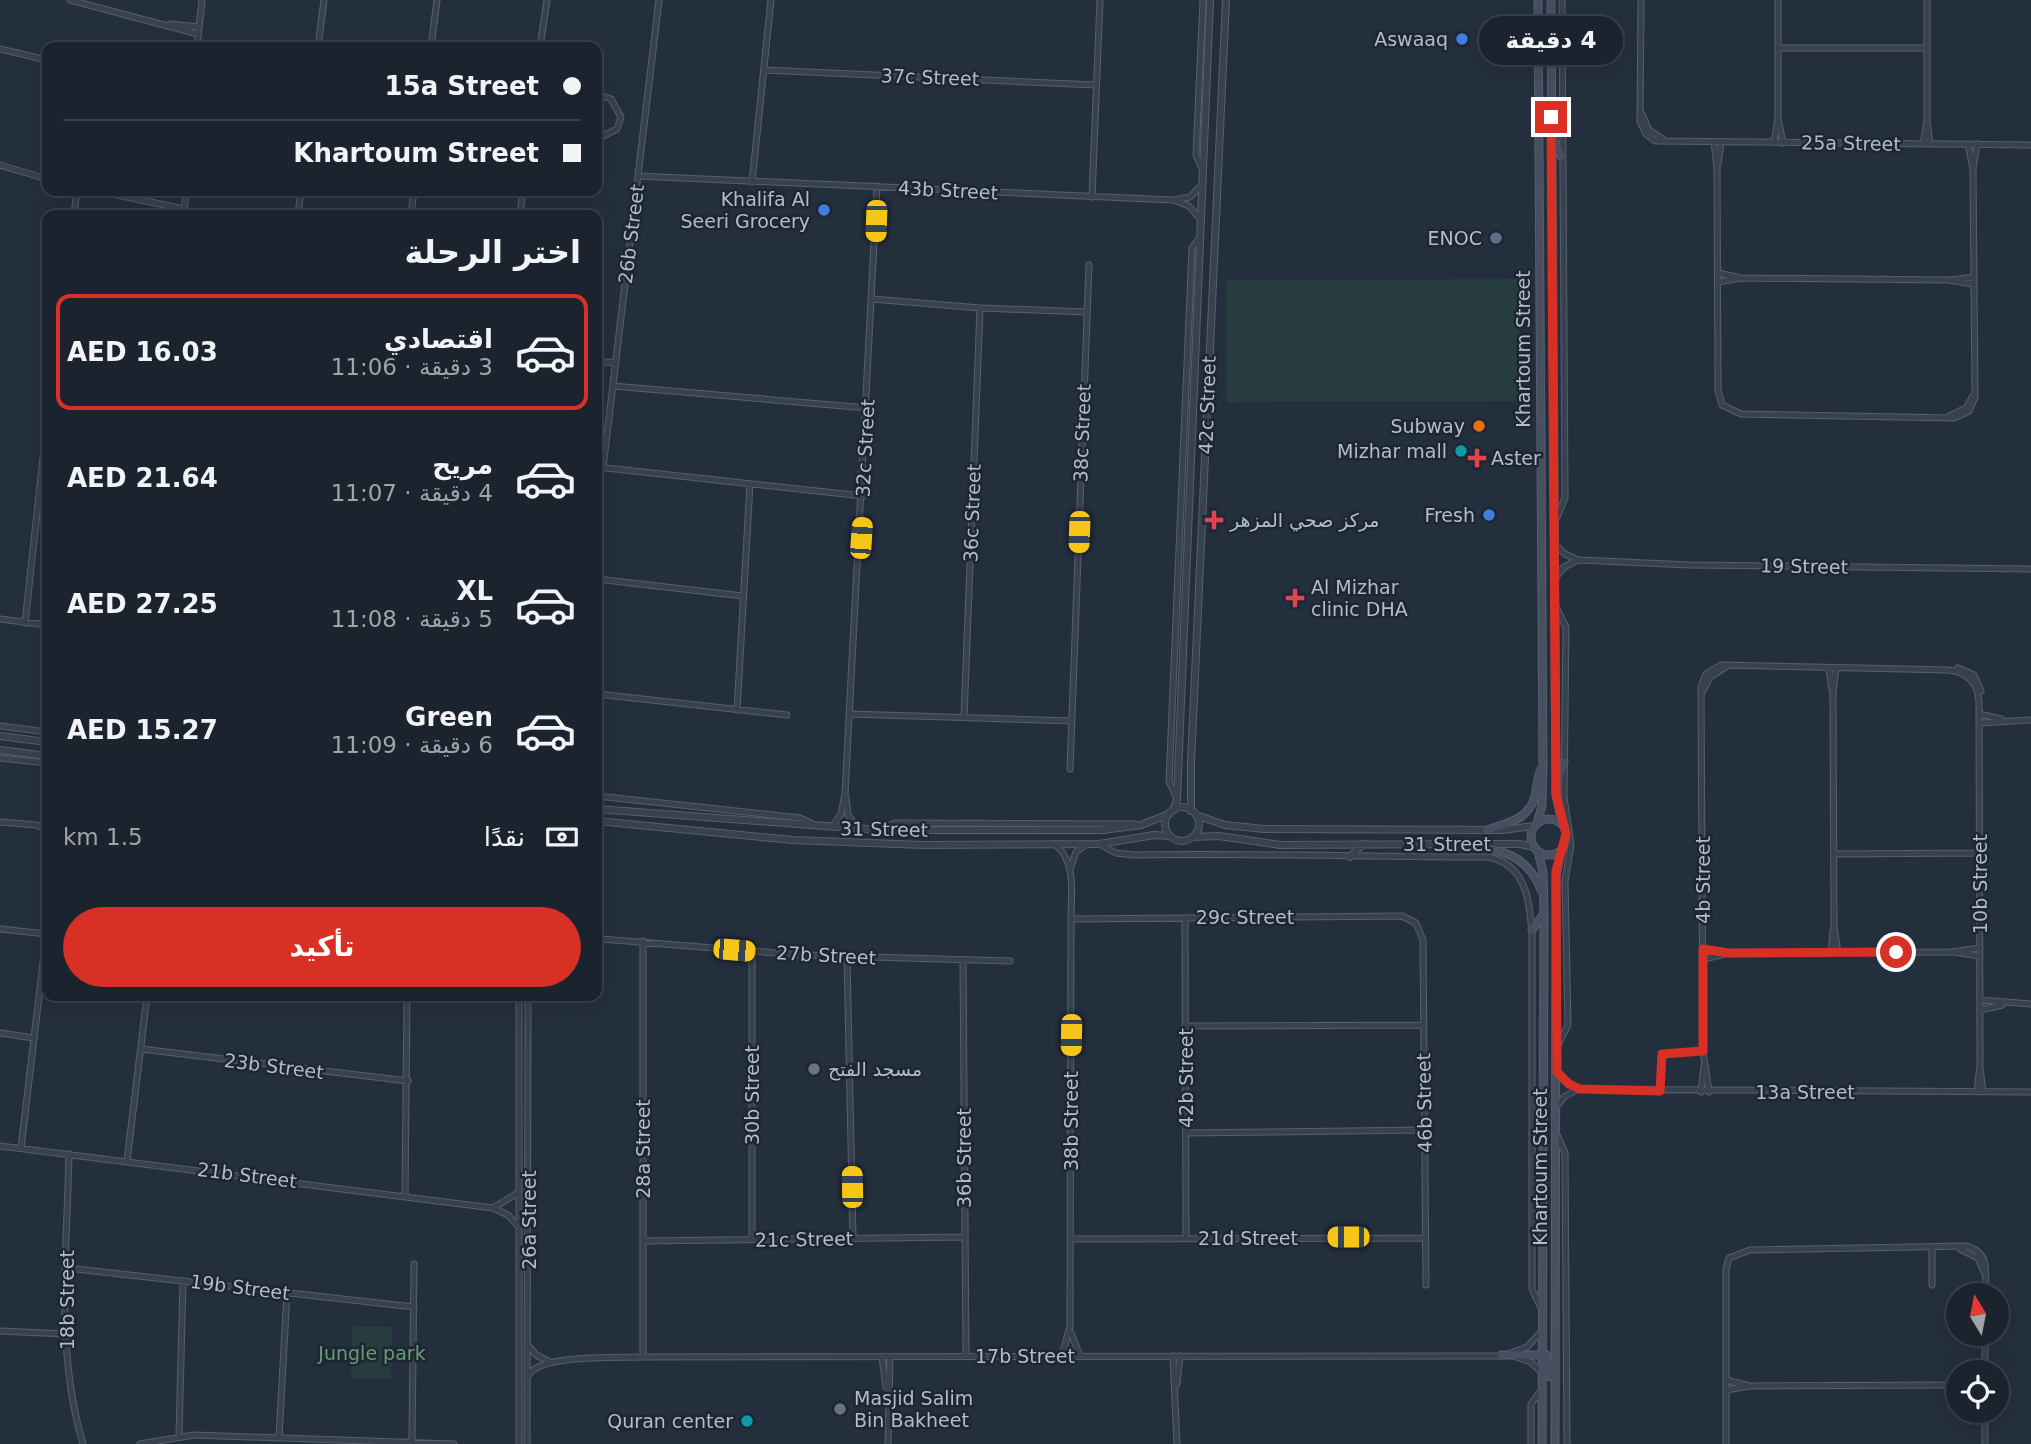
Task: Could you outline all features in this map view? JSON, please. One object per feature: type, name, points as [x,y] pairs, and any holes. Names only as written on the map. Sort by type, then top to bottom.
[{"type":"main road","name":"Khartoum Street","points":[[1535,825],[1542,806],[1543,765],[1538,0]]},
{"type":"main road","name":"Khartoum Street","points":[[1551,0],[1556,780],[1562,824]]},
{"type":"main road","points":[[1538,100],[1551,100]]},
{"type":"main road","points":[[1551,134],[1561,156]]},
{"type":"main road","points":[[1556,780],[1564,762]]},
{"type":"main road","points":[[1487,830],[1514,821],[1527,813],[1534,802],[1543,765]]},
{"type":"main road","points":[[1549,819],[1562,824],[1566,840],[1561,850],[1550,855],[1536,849],[1531,837],[1535,825],[1549,819]]},
{"type":"main road","points":[[1467,844],[1497,849],[1516,856],[1531,870],[1543,895]]},
{"type":"main road","name":"Khartoum Street","points":[[1536,849],[1544,915],[1542,1444]]},
{"type":"main road","name":"Khartoum Street","points":[[1555,1444],[1556,871],[1561,850]]},
{"type":"main road","points":[[1532,930],[1544,915]]},
{"type":"main road","points":[[1501,1355],[1542,1354],[1550,1359],[1551,1421],[1555,1433]]},
{"type":"street","points":[[70,0],[199,30]]},
{"type":"street","points":[[198,42],[202,0]]},
{"type":"street","points":[[319,42],[324,0]]},
{"type":"street","points":[[432,42],[437,0]]},
{"type":"street","points":[[541,42],[547,0]]},
{"type":"street","name":"26b Street","points":[[602,455],[616,363],[659,0]]},
{"type":"street","points":[[752,182],[771,0]]},
{"type":"street","points":[[1092,197],[1100,0]]},
{"type":"street","points":[[1203,0],[1196,155],[1203,171]]},
{"type":"street","name":"42c Street","points":[[1171,812],[1177,799],[1210,0]]},
{"type":"street","name":"42c Street","points":[[1194,813],[1191,762],[1226,0]]},
{"type":"street","points":[[1554,525],[1565,498],[1562,0]]},
{"type":"street","name":"25a Street","points":[[1641,0],[1642,111],[1646,130],[1655,141],[2031,145]]},
{"type":"street","points":[[1774,142],[1778,119],[1778,0]]},
{"type":"street","points":[[1927,0],[1927,144]]},
{"type":"street","points":[[1778,48],[1927,48]]},
{"type":"street","points":[[0,49],[42,59]]},
{"type":"street","name":"37c Street","points":[[764,70],[1097,85]]},
{"type":"street","points":[[602,96],[611,99],[621,117],[617,129],[602,136]]},
{"type":"street","points":[[1778,119],[1783,142]]},
{"type":"street","points":[[1714,142],[1717,167],[1718,390],[1722,405],[1741,414],[1946,417],[1967,409],[1975,401],[1973,169],[1977,144]]},
{"type":"street","points":[[1717,167],[1721,142]]},
{"type":"street","points":[[1968,144],[1973,169]]},
{"type":"street","points":[[0,165],[42,178]]},
{"type":"street","name":"43b Street","points":[[638,176],[1173,200],[1190,197],[1202,186]]},
{"type":"street","name":"32c Street","points":[[830,828],[840,818],[845,794],[863,496],[877,186]]},
{"type":"street","points":[[118,196],[176,210]]},
{"type":"street","points":[[1173,200],[1189,206],[1201,219]]},
{"type":"street","points":[[1177,799],[1170,787],[1170,768],[1192,248],[1200,238]]},
{"type":"street","name":"38c Street","points":[[1070,769],[1088,265]]},
{"type":"street","points":[[1718,273],[1741,278]]},
{"type":"street","points":[[1948,280],[1973,276]]},
{"type":"street","points":[[1718,282],[1741,278],[1948,280],[1974,284]]},
{"type":"street","points":[[872,299],[980,309],[1087,312]]},
{"type":"street","name":"36c Street","points":[[964,718],[980,309]]},
{"type":"street","points":[[602,362],[616,363]]},
{"type":"street","points":[[613,386],[867,408]]},
{"type":"street","points":[[25,623],[42,467]]},
{"type":"street","points":[[602,467],[863,496]]},
{"type":"street","points":[[737,710],[750,484]]},
{"type":"street","points":[[1555,544],[1565,554],[1578,560]]},
{"type":"street","points":[[1555,579],[1564,567],[1578,560]]},
{"type":"street","name":"19 Street","points":[[1578,560],[1690,565],[2031,569]]},
{"type":"street","points":[[602,580],[743,596]]},
{"type":"street","points":[[1554,603],[1566,627],[1564,797],[1571,841],[1565,881],[1569,1025],[1556,1049]]},
{"type":"street","points":[[0,619],[42,625]]},
{"type":"street","name":"4b Street","points":[[1709,1092],[1703,1051],[1702,682],[1711,672],[1730,666],[1832,668]]},
{"type":"street","points":[[1832,668],[1835,953]]},
{"type":"street","name":"10b Street","points":[[1832,668],[1948,670],[1972,676],[1976,686],[1979,702],[1980,1091]]},
{"type":"street","points":[[602,695],[787,715]]},
{"type":"street","points":[[850,714],[1072,721]]},
{"type":"street","points":[[1979,714],[2004,720]]},
{"type":"street","points":[[1979,723],[2031,720]]},
{"type":"street","points":[[0,726],[42,731]]},
{"type":"street","points":[[0,736],[42,741]]},
{"type":"street","points":[[0,750],[42,755]]},
{"type":"street","points":[[0,758],[42,762]]},
{"type":"street","points":[[1178,760],[1184,764],[1191,762]]},
{"type":"street","name":"32c Street","points":[[845,794],[850,818],[862,830]]},
{"type":"street","points":[[602,797],[800,818],[820,828]]},
{"type":"street","name":"31 Street","points":[[602,809],[862,830],[1080,831],[1141,825],[1171,812]]},
{"type":"street","points":[[1171,812],[1194,813],[1198,827],[1192,837],[1181,841],[1170,836],[1165,825],[1171,812]]},
{"type":"street","name":"31 Street","points":[[1194,813],[1209,822],[1264,829],[1487,830],[1535,825]]},
{"type":"street","name":"31 Street","points":[[602,821],[805,840],[923,845],[1099,844],[1154,835],[1170,836]]},
{"type":"street","points":[[0,822],[42,828]]},
{"type":"street","name":"31 Street","points":[[1192,837],[1219,836],[1266,844],[1520,844],[1536,849]]},
{"type":"street","name":"38b Street","points":[[1054,844],[1066,856],[1070,874],[1072,919],[1070,1326],[1062,1356]]},
{"type":"street","points":[[1070,874],[1076,852],[1090,844]]},
{"type":"street","points":[[1099,844],[1116,853],[1130,855],[1258,853],[1286,857],[1497,859],[1519,877],[1526,886],[1532,930],[1532,1289],[1544,1313]]},
{"type":"street","points":[[1350,857],[1363,844]]},
{"type":"street","points":[[1834,854],[1980,853]]},
{"type":"street","name":"29c Street","points":[[1072,919],[1402,916],[1416,923]]},
{"type":"street","name":"42b Street","points":[[1185,918],[1186,1238]]},
{"type":"street","name":"46b Street","points":[[1416,923],[1423,940],[1426,1285]]},
{"type":"street","points":[[0,929],[42,932]]},
{"type":"street","name":"27b Street","points":[[602,939],[847,957],[1010,961]]},
{"type":"street","name":"28a Street","points":[[643,941],[643,1357]]},
{"type":"street","points":[[1703,949],[1729,953],[1835,953],[1951,952],[1980,948]]},
{"type":"street","name":"30b Street","points":[[751,951],[752,1240]]},
{"type":"street","points":[[1951,952],[1980,956]]},
{"type":"street","points":[[1704,959],[1729,953]]},
{"type":"street","points":[[847,957],[853,1238]]},
{"type":"street","name":"36b Street","points":[[963,960],[966,1356]]},
{"type":"street","points":[[21,1148],[42,973]]},
{"type":"street","points":[[1980,1000],[2031,1004]]},
{"type":"street","points":[[127,1161],[146,1001]]},
{"type":"street","points":[[405,1198],[407,1001]]},
{"type":"street","name":"26a Street","points":[[519,1001],[519,1444]]},
{"type":"street","name":"26a Street","points":[[527,1444],[528,1001]]},
{"type":"street","points":[[1980,1010],[2006,1004]]},
{"type":"street","points":[[1185,1026],[1423,1025]]},
{"type":"street","points":[[0,1033],[34,1038]]},
{"type":"street","name":"23b Street","points":[[141,1049],[408,1081]]},
{"type":"street","points":[[1660,1091],[1662,1054],[1703,1051]]},
{"type":"street","name":"4b Street","points":[[1701,1092],[1704,1064]]},
{"type":"street","points":[[1557,1072],[1569,1084],[1580,1089]]},
{"type":"street","points":[[1557,1106],[1564,1097],[1580,1089]]},
{"type":"street","name":"13a Street","points":[[1580,1089],[1701,1092],[2031,1092]]},
{"type":"street","points":[[1186,1133],[1424,1130]]},
{"type":"street","points":[[1557,1135],[1565,1158],[1567,1444]]},
{"type":"street","name":"21b Street","points":[[0,1146],[493,1208],[508,1215],[519,1227]]},
{"type":"street","name":"18b Street","points":[[69,1154],[65,1334],[70,1390],[83,1444]]},
{"type":"street","points":[[493,1208],[519,1192]]},
{"type":"street","name":"21c Street","points":[[643,1241],[965,1237]]},
{"type":"street","name":"21d Street","points":[[1071,1239],[1425,1237]]},
{"type":"street","points":[[1932,1248],[1932,1285]]},
{"type":"street","points":[[1726,1444],[1726,1269],[1729,1258],[1750,1250],[1955,1248],[1980,1257],[1986,1283]]},
{"type":"street","points":[[412,1441],[414,1264]]},
{"type":"street","name":"19b Street","points":[[67,1268],[414,1307]]},
{"type":"street","points":[[179,1436],[183,1280]]},
{"type":"street","points":[[279,1437],[287,1292]]},
{"type":"street","name":"38b Street","points":[[1070,1326],[1080,1356]]},
{"type":"street","name":"17b Street","points":[[1501,1355],[1527,1347],[1543,1329]]},
{"type":"street","points":[[0,1331],[65,1334]]},
{"type":"street","points":[[528,1345],[536,1355],[550,1362]]},
{"type":"street","name":"17b Street","points":[[528,1376],[533,1368],[550,1362],[643,1357],[966,1356],[1501,1355],[1526,1359],[1542,1373]]},
{"type":"street","points":[[1177,1356],[1177,1444]]},
{"type":"street","points":[[882,1357],[887,1390]]},
{"type":"street","points":[[888,1444],[887,1390],[890,1357]]},
{"type":"street","points":[[1726,1380],[1750,1385],[1946,1385]]},
{"type":"street","points":[[1726,1390],[1750,1385]]},
{"type":"street","points":[[1531,1444],[1531,1404],[1542,1388]]},
{"type":"street","points":[[1985,1423],[1985,1444]]},
{"type":"street","points":[[141,1444],[179,1436],[454,1444]]},
{"type":"green space","points":[[1520,279],[1520,401],[1227,402],[1226,280]]},
{"type":"green space","name":"Jungle park","points":[[352,1326],[392,1327],[391,1379],[351,1378]]},
{"type":"place","name":"Aswaaq","points":[[1462,39]]},
{"type":"place","name":"Khalifa Al Seeri Grocery","points":[[824,210]]},
{"type":"place","name":"ENOC","points":[[1496,238]]},
{"type":"place","name":"Subway","points":[[1479,426]]},
{"type":"place","name":"Mizhar mall","points":[[1461,451]]},
{"type":"place","name":"Aster","points":[[1477,458]]},
{"type":"place","name":"Fresh","points":[[1489,515]]},
{"type":"place","name":"مركز صحي المزهر","points":[[1214,520]]},
{"type":"place","name":"Al Mizhar clinic DHA","points":[[1295,598]]},
{"type":"place","name":"مسجد الفتح","points":[[814,1069]]},
{"type":"place","name":"Masjid Salim Bin Bakheet","points":[[840,1409]]},
{"type":"place","name":"Quran center","points":[[747,1421]]},
{"type":"route","points":[[1551,117],[1556,794],[1559,817],[1566,834],[1556,871],[1557,1072],[1569,1084],[1580,1089],[1660,1091],[1662,1054],[1703,1051],[1703,949],[1729,953],[1896,952]]}]
